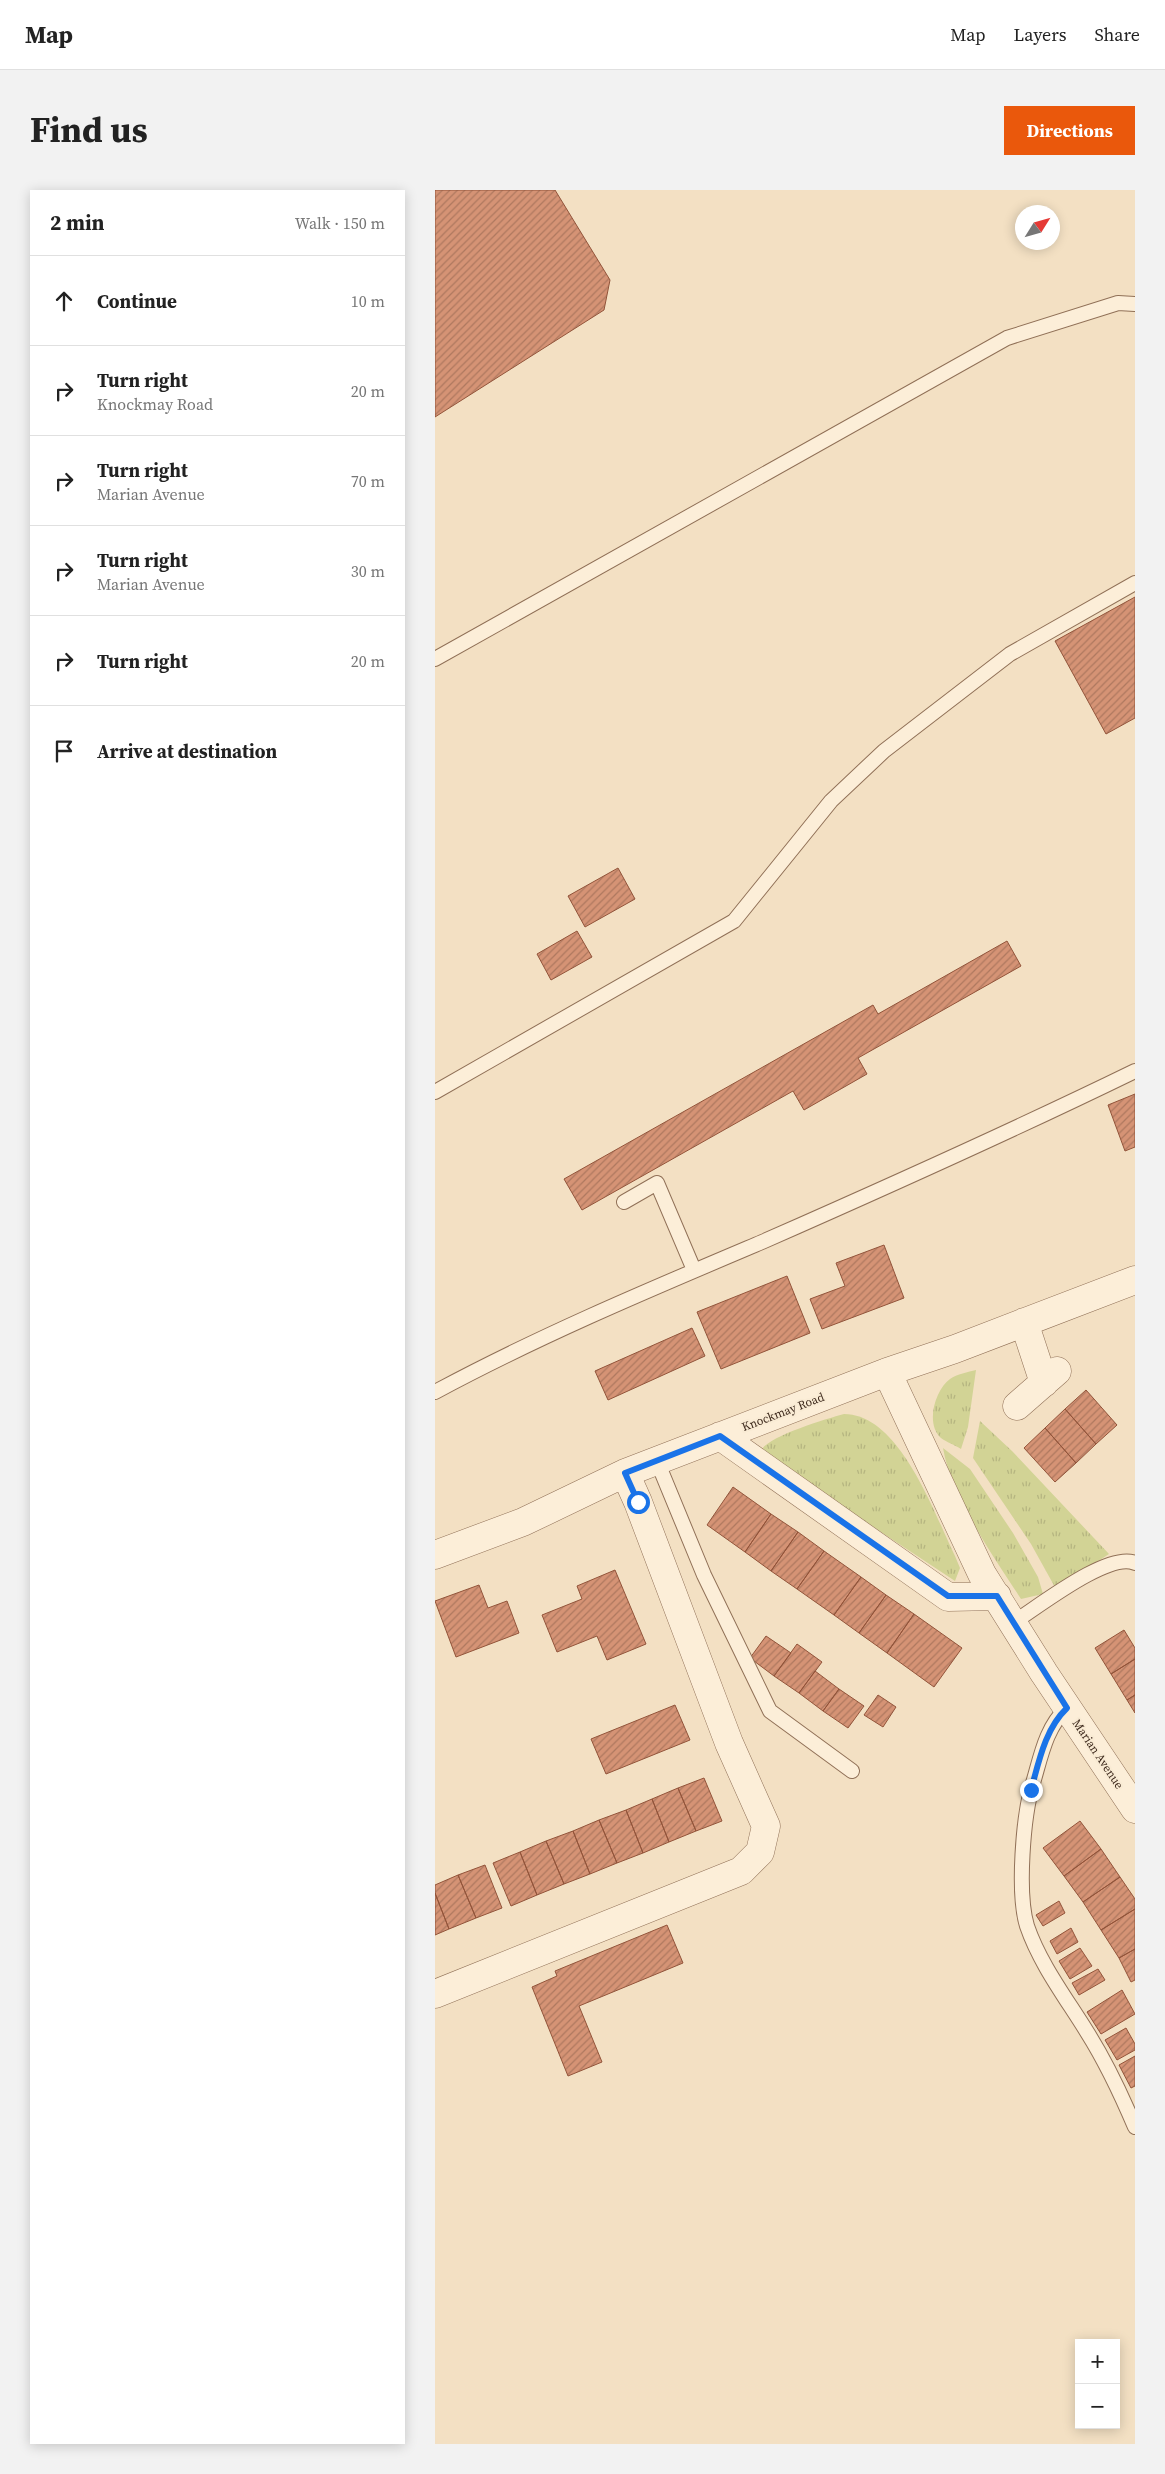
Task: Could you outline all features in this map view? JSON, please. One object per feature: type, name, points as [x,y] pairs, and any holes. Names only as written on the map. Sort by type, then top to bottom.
[{"type":"street","name":"Knockmay Road","points":[[435,1555],[523,1522],[625,1473],[887,1372],[955,1350],[1135,1280]]},
{"type":"street","points":[[1017,1406],[1051,1376],[1024,1322]]},
{"type":"street","name":"Marian Avenue","points":[[887,1372],[978,1565],[1067,1708],[1135,1809]]},
{"type":"street","points":[[720,1436],[948,1596],[997,1596]]},
{"type":"street","points":[[435,1994],[741,1871],[760,1852],[765,1826],[729,1743],[638,1502],[625,1473]]},
{"type":"lane","points":[[435,659],[1007,338],[1118,302],[1135,304]]},
{"type":"lane","points":[[435,1092],[734,921],[831,801],[884,751],[1010,654],[1135,583]]},
{"type":"lane","points":[[435,1392],[489,1363],[625,1299],[1003,1135],[1135,1071]]},
{"type":"lane","points":[[624,1202],[657,1183],[694,1270]]},
{"type":"lane","points":[[657,1461],[704,1575],[770,1711],[851,1771]]},
{"type":"lane","points":[[1014,1622],[1098,1568],[1117,1561],[1135,1563]]},
{"type":"lane","points":[[1067,1708],[1055,1719],[1044,1746],[1031,1790],[1025,1829],[1021,1896],[1027,1926],[1046,1965],[1107,2067],[1135,2127]]},
{"type":"green space","points":[[976,1370],[968,1427],[961,1449],[941,1438],[936,1432],[933,1416],[934,1407],[940,1391],[950,1379],[959,1374]]},
{"type":"green space","points":[[844,1414],[864,1418],[882,1430],[913,1469],[937,1516],[960,1568],[955,1581],[766,1456],[762,1449],[777,1438],[788,1433]]},
{"type":"green space","points":[[980,1421],[1012,1451],[1109,1554],[1056,1589],[1031,1544],[973,1458]]},
{"type":"green space","points":[[943,1448],[970,1469],[1013,1533],[1038,1577],[1043,1594],[1021,1599],[964,1506],[948,1467]]},
{"type":"building","points":[[435,190],[555,190],[610,280],[604,310],[435,417]]},
{"type":"building","points":[[1135,597],[1135,718],[1106,734],[1055,641]]},
{"type":"building","points":[[618,868],[635,899],[585,927],[568,896]]},
{"type":"building","points":[[577,931],[592,957],[551,980],[537,954]]},
{"type":"building","points":[[1007,941],[1021,966],[858,1058],[867,1074],[804,1110],[793,1091],[582,1210],[564,1179],[873,1005],[878,1014]]},
{"type":"building","points":[[1135,1094],[1135,1147],[1125,1151],[1108,1105]]},
{"type":"building","points":[[884,1245],[904,1298],[822,1329],[810,1299],[845,1286],[836,1263]]},
{"type":"building","points":[[787,1276],[810,1333],[721,1369],[697,1312]]},
{"type":"building","points":[[692,1328],[705,1356],[608,1400],[595,1371]]},
{"type":"building","points":[[1086,1390],[1117,1425],[1096,1444],[1065,1409]]},
{"type":"building","points":[[1065,1409],[1096,1444],[1076,1463],[1045,1428]]},
{"type":"building","points":[[1045,1428],[1076,1463],[1055,1482],[1024,1448]]},
{"type":"building","points":[[733,1487],[771,1514],[745,1552],[707,1525]]},
{"type":"building","points":[[771,1514],[798,1532],[771,1571],[745,1552]]},
{"type":"building","points":[[798,1532],[824,1551],[797,1589],[771,1571]]},
{"type":"building","points":[[824,1551],[861,1577],[834,1615],[797,1589]]},
{"type":"building","points":[[615,1570],[646,1644],[607,1660],[597,1636],[557,1652],[542,1615],[582,1599],[577,1586]]},
{"type":"building","points":[[861,1577],[886,1595],[859,1633],[834,1615]]},
{"type":"building","points":[[479,1585],[488,1608],[507,1601],[519,1633],[456,1657],[435,1601]]},
{"type":"building","points":[[886,1595],[914,1614],[887,1653],[859,1633]]},
{"type":"building","points":[[914,1614],[962,1648],[934,1687],[887,1653]]},
{"type":"building","points":[[1124,1630],[1135,1648],[1135,1659],[1111,1674],[1095,1648]]},
{"type":"building","points":[[766,1636],[791,1653],[774,1676],[750,1658]]},
{"type":"building","points":[[797,1644],[822,1662],[799,1693],[774,1676]]},
{"type":"building","points":[[1135,1659],[1135,1695],[1127,1700],[1111,1674]]},
{"type":"building","points":[[815,1671],[839,1689],[823,1711],[799,1693]]},
{"type":"building","points":[[839,1689],[864,1706],[848,1728],[823,1711]]},
{"type":"building","points":[[878,1695],[896,1707],[883,1727],[864,1715]]},
{"type":"building","points":[[1135,1695],[1135,1713],[1127,1700]]},
{"type":"building","points":[[675,1705],[690,1740],[606,1774],[591,1739]]},
{"type":"building","points":[[704,1778],[722,1821],[696,1831],[678,1788]]},
{"type":"building","points":[[678,1788],[696,1831],[669,1842],[652,1799]]},
{"type":"building","points":[[652,1799],[669,1842],[643,1853],[626,1810]]},
{"type":"building","points":[[626,1810],[643,1853],[617,1863],[599,1820]]},
{"type":"building","points":[[599,1820],[617,1863],[590,1874],[573,1831]]},
{"type":"building","points":[[1080,1821],[1101,1849],[1064,1876],[1043,1848]]},
{"type":"building","points":[[573,1831],[590,1874],[564,1884],[546,1841]]},
{"type":"building","points":[[546,1841],[564,1884],[537,1895],[520,1852]]},
{"type":"building","points":[[1101,1849],[1120,1877],[1083,1902],[1064,1876]]},
{"type":"building","points":[[520,1852],[537,1895],[511,1906],[493,1863]]},
{"type":"building","points":[[485,1865],[502,1908],[476,1918],[458,1875]]},
{"type":"building","points":[[458,1875],[476,1918],[449,1929],[435,1893],[435,1885]]},
{"type":"building","points":[[1120,1877],[1135,1899],[1135,1909],[1101,1930],[1083,1902]]},
{"type":"building","points":[[435,1893],[449,1929],[435,1935]]},
{"type":"building","points":[[1059,1901],[1065,1913],[1043,1926],[1036,1915]]},
{"type":"building","points":[[1135,1909],[1135,1949],[1119,1958],[1101,1930]]},
{"type":"building","points":[[667,1925],[683,1963],[579,2006],[602,2062],[568,2076],[532,1987],[557,1976],[555,1971]]},
{"type":"building","points":[[1071,1928],[1078,1942],[1057,1954],[1050,1941]]},
{"type":"building","points":[[1080,1948],[1092,1966],[1070,1979],[1059,1961]]},
{"type":"building","points":[[1135,1949],[1135,1980],[1131,1982],[1119,1958]]},
{"type":"building","points":[[1098,1969],[1105,1980],[1079,1995],[1072,1983]]},
{"type":"building","points":[[1122,1990],[1135,2014],[1101,2034],[1087,2012]]},
{"type":"building","points":[[1126,2028],[1135,2044],[1135,2050],[1117,2060],[1105,2040]]},
{"type":"building","points":[[1135,2056],[1135,2086],[1131,2088],[1119,2065]]},
{"type":"route","points":[[638,1502],[625,1473],[720,1436],[948,1596],[997,1596],[1067,1708],[1055,1719],[1044,1746],[1031,1790]]}]
